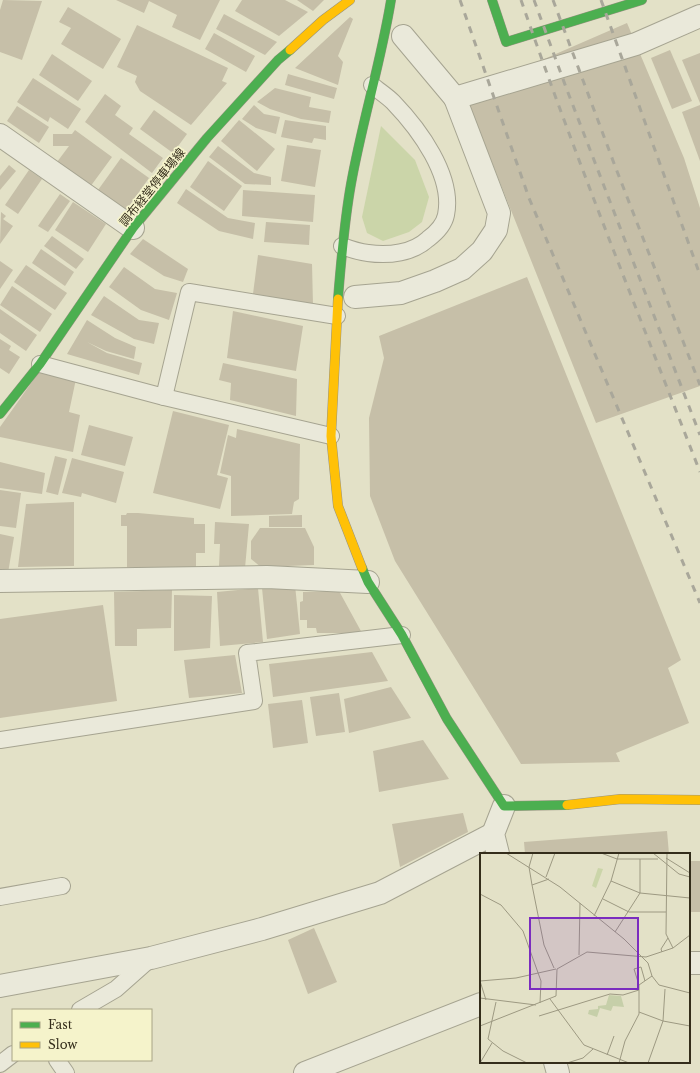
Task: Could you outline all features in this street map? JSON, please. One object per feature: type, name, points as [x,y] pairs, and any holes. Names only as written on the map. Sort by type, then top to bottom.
[{"type":"street","name":"調布経堂停車場線","points":[[0,414],[40,364],[133,228],[207,138],[278,60],[323,20],[350,0]]},
{"type":"street","points":[[0,985],[151,958],[262,929],[380,893],[496,844],[504,806],[447,719],[402,636],[368,582],[338,506],[331,436],[342,246],[351,184],[372,85],[386,31],[391,0]]},
{"type":"street","points":[[492,0],[506,42],[642,0]]},
{"type":"street","points":[[455,98],[636,44],[700,16]]},
{"type":"street","points":[[355,298],[401,293],[435,281],[462,269],[482,251],[496,230],[499,213],[455,98],[403,36]]},
{"type":"street","points":[[0,135],[133,228]]},
{"type":"street","points":[[0,581],[267,578],[368,582]]},
{"type":"street","points":[[504,806],[560,806],[621,799],[700,800]]},
{"type":"street","points":[[690,962],[700,963]]},
{"type":"street","points":[[305,1073],[480,1004]]},
{"type":"street","points":[[555,1063],[558,1073]]},
{"type":"lane","points":[[342,246],[367,253],[393,254],[420,247],[437,231],[446,216],[447,199],[442,174],[430,151],[414,126],[392,102],[372,85]]},
{"type":"lane","points":[[164,397],[189,292],[337,316]]},
{"type":"lane","points":[[40,364],[164,397],[331,436]]},
{"type":"lane","points":[[0,740],[254,701],[247,653],[402,636]]},
{"type":"lane","points":[[0,897],[62,886]]},
{"type":"lane","points":[[82,1009],[116,989],[151,958]]},
{"type":"lane","points":[[0,1064],[12,1055]]},
{"type":"lane","points":[[58,1061],[66,1073]]},
{"type":"green space","points":[[381,126],[415,160],[429,197],[422,222],[409,232],[383,241],[367,233],[362,217]]},
{"type":"building","points":[[3,0],[42,1],[22,60],[0,52],[0,10]]},
{"type":"building","points":[[116,0],[220,0],[200,40],[172,27],[177,15],[149,1],[144,13]]},
{"type":"building","points":[[242,0],[285,0],[308,12],[279,36],[235,11]]},
{"type":"building","points":[[297,0],[324,0],[313,11]]},
{"type":"building","points":[[68,7],[121,39],[103,69],[61,44],[71,28],[59,22]]},
{"type":"building","points":[[224,14],[277,42],[265,55],[216,29]]},
{"type":"building","points":[[350,17],[353,19],[338,56],[343,62],[338,85],[295,68]]},
{"type":"building","points":[[627,23],[684,158],[700,208],[700,386],[596,423],[461,85],[491,82]]},
{"type":"building","points":[[137,25],[228,68],[222,81],[227,83],[191,125],[140,91],[135,82],[137,76],[117,67]]},
{"type":"building","points":[[214,33],[255,56],[246,72],[205,49]]},
{"type":"building","points":[[670,50],[692,101],[672,109],[651,58]]},
{"type":"building","points":[[700,53],[700,103],[682,60]]},
{"type":"building","points":[[52,54],[92,81],[78,101],[39,75]]},
{"type":"building","points":[[288,74],[337,88],[334,99],[285,85]]},
{"type":"building","points":[[33,78],[81,109],[68,129],[50,117],[48,122],[17,102]]},
{"type":"building","points":[[275,88],[311,97],[309,107],[331,111],[329,123],[301,119],[270,109],[257,102]]},
{"type":"building","points":[[105,94],[121,106],[115,115],[133,128],[129,134],[163,158],[152,173],[85,122]]},
{"type":"building","points":[[254,105],[264,114],[280,117],[276,134],[256,128],[242,119]]},
{"type":"building","points":[[700,105],[700,161],[682,112]]},
{"type":"building","points":[[17,106],[49,127],[39,143],[7,121]]},
{"type":"building","points":[[154,110],[187,134],[173,153],[140,129]]},
{"type":"building","points":[[239,120],[275,149],[257,171],[221,141]]},
{"type":"building","points":[[285,120],[326,126],[326,140],[314,138],[312,143],[281,137]]},
{"type":"building","points":[[75,130],[112,157],[90,187],[57,162],[69,146],[53,146],[53,134],[72,134]]},
{"type":"building","points":[[287,145],[321,150],[315,187],[281,181]]},
{"type":"building","points":[[218,146],[254,173],[271,177],[271,185],[245,184],[209,157]]},
{"type":"building","points":[[121,158],[149,178],[126,210],[98,190]]},
{"type":"building","points":[[208,161],[242,186],[224,211],[190,187]]},
{"type":"building","points":[[9,165],[16,171],[0,190],[0,176]]},
{"type":"building","points":[[29,170],[42,179],[18,214],[5,205]]},
{"type":"building","points":[[186,189],[228,218],[255,223],[253,239],[219,231],[177,203]]},
{"type":"building","points":[[243,190],[315,195],[313,222],[242,216]]},
{"type":"building","points":[[60,194],[70,201],[48,232],[38,226]]},
{"type":"building","points":[[73,202],[106,224],[88,252],[55,230]]},
{"type":"building","points":[[1,212],[6,216],[3,219],[13,226],[0,244]]},
{"type":"building","points":[[266,222],[310,225],[309,245],[264,242]]},
{"type":"building","points":[[52,236],[84,259],[76,269],[44,246]]},
{"type":"building","points":[[143,239],[188,269],[183,282],[164,276],[130,254]]},
{"type":"building","points":[[41,249],[74,272],[65,286],[32,263]]},
{"type":"building","points":[[258,255],[312,264],[313,305],[253,294]]},
{"type":"building","points":[[0,261],[13,270],[0,289]]},
{"type":"building","points":[[26,265],[67,293],[55,310],[14,282]]},
{"type":"building","points":[[124,267],[155,289],[177,293],[169,320],[141,310],[109,287]]},
{"type":"building","points":[[527,277],[681,660],[668,668],[689,723],[616,753],[620,762],[521,764],[395,561],[370,496],[369,418],[384,358],[379,336]]},
{"type":"building","points":[[12,286],[52,314],[40,332],[0,305]]},
{"type":"building","points":[[104,296],[139,320],[159,323],[154,344],[134,339],[91,315]]},
{"type":"building","points":[[0,309],[37,335],[26,351],[0,333]]},
{"type":"building","points":[[233,311],[303,326],[296,371],[227,358]]},
{"type":"building","points":[[87,320],[115,338],[136,347],[134,359],[106,351],[87,342],[107,353],[142,363],[139,375],[67,354]]},
{"type":"building","points":[[0,339],[11,346],[9,350],[20,357],[9,374],[0,368]]},
{"type":"building","points":[[223,363],[297,379],[296,416],[230,400],[231,383],[219,380]]},
{"type":"building","points":[[39,372],[76,379],[69,412],[80,415],[73,452],[0,437],[0,427]]},
{"type":"building","points":[[173,411],[229,425],[217,475],[228,478],[220,509],[153,493]]},
{"type":"building","points":[[89,425],[133,437],[125,466],[81,455]]},
{"type":"building","points":[[237,429],[300,444],[299,499],[294,502],[292,514],[231,516],[231,476],[220,473],[228,435],[236,438]]},
{"type":"building","points":[[55,456],[67,459],[58,495],[46,492]]},
{"type":"building","points":[[72,458],[124,472],[116,503],[82,493],[81,497],[62,493]]},
{"type":"building","points":[[0,462],[45,473],[42,494],[0,488]]},
{"type":"building","points":[[0,490],[21,493],[16,528],[0,526]]},
{"type":"building","points":[[74,502],[74,566],[18,567],[26,504]]},
{"type":"building","points":[[127,513],[194,518],[194,524],[205,524],[205,553],[196,553],[196,568],[127,567],[127,526],[121,526],[121,515],[126,515]]},
{"type":"building","points":[[302,515],[302,527],[269,527],[269,516]]},
{"type":"building","points":[[215,522],[249,524],[245,568],[219,566],[220,544],[214,544]]},
{"type":"building","points":[[260,528],[305,528],[314,547],[314,565],[261,567],[251,559],[251,541]]},
{"type":"building","points":[[0,534],[14,537],[8,573],[0,572]]},
{"type":"building","points":[[295,585],[300,634],[267,639],[262,588]]},
{"type":"building","points":[[258,588],[263,642],[220,646],[217,592]]},
{"type":"building","points":[[172,590],[171,628],[137,629],[137,646],[115,646],[114,592]]},
{"type":"building","points":[[339,591],[362,633],[317,633],[316,628],[307,628],[307,620],[300,620],[300,602],[303,601],[303,592]]},
{"type":"building","points":[[174,595],[212,596],[210,648],[174,651]]},
{"type":"building","points":[[103,605],[117,701],[0,718],[0,619]]},
{"type":"building","points":[[372,652],[388,681],[273,697],[269,664]]},
{"type":"building","points":[[235,655],[242,693],[189,698],[184,660]]},
{"type":"building","points":[[391,687],[411,718],[349,733],[344,699]]},
{"type":"building","points":[[339,693],[345,732],[316,736],[310,697]]},
{"type":"building","points":[[302,700],[308,743],[273,748],[268,704]]},
{"type":"building","points":[[423,740],[449,779],[379,792],[373,751]]},
{"type":"building","points":[[463,813],[468,832],[400,867],[392,824]]},
{"type":"building","points":[[667,831],[669,853],[525,853],[524,842]]},
{"type":"building","points":[[690,861],[700,861],[700,912],[690,912]]},
{"type":"building","points":[[314,928],[337,982],[308,994],[288,940]]},
{"type":"railway","points":[[460,0],[529,198],[700,603]]},
{"type":"railway","points":[[521,0],[586,178],[700,472]]},
{"type":"railway","points":[[534,0],[567,90],[700,435]]},
{"type":"railway","points":[[553,0],[615,166],[700,385]]},
{"type":"railway","points":[[601,0],[700,275]]},
{"type":"traffic: fast","points":[[338,299],[351,184],[391,0]]},
{"type":"traffic: fast","points":[[492,0],[506,42],[642,0]]},
{"type":"traffic: fast","points":[[0,414],[40,364],[133,228],[207,138],[278,60],[290,50]]},
{"type":"traffic: fast","points":[[362,568],[368,582],[402,635],[447,719],[504,806],[567,805]]},
{"type":"traffic: slow","points":[[290,50],[323,20],[350,0]]},
{"type":"traffic: slow","points":[[338,299],[331,436],[338,506],[362,568]]},
{"type":"traffic: slow","points":[[567,805],[621,799],[700,800]]}]
